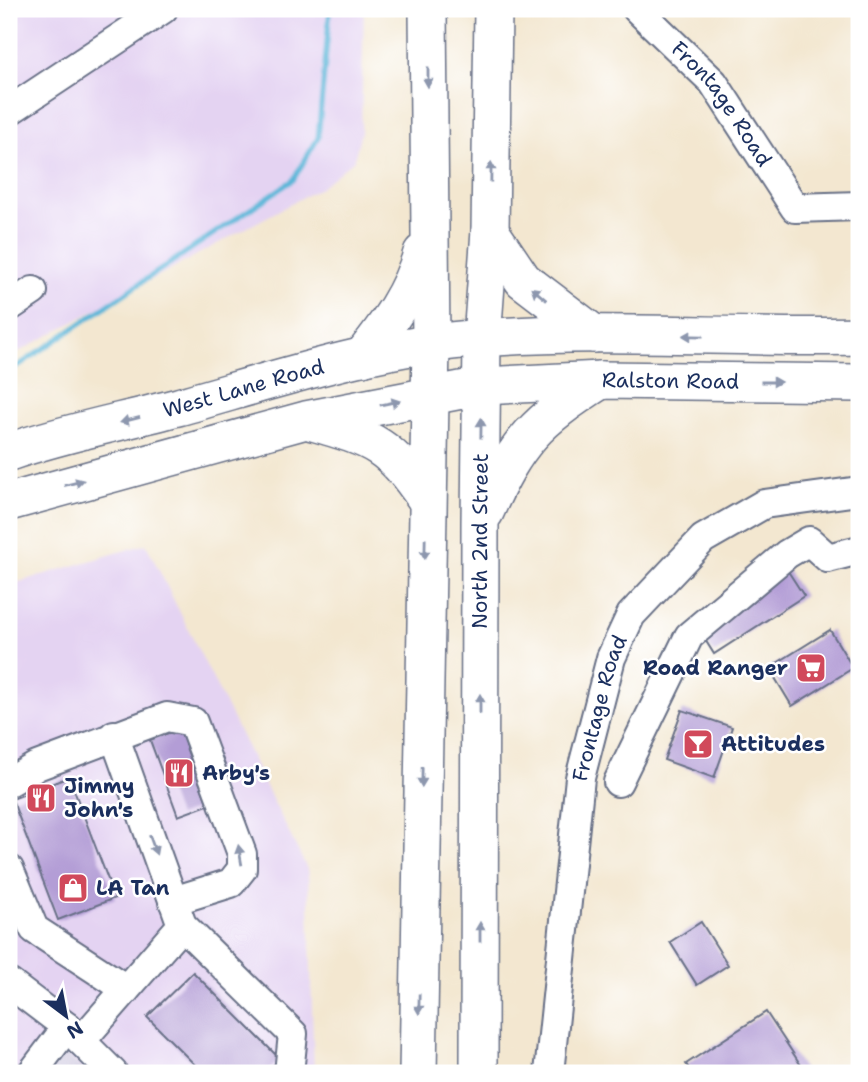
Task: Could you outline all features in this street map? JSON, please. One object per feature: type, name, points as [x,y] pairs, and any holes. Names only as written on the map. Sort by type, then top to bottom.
[{"type":"main road","points":[[418,1073],[426,499],[431,344],[428,9]]},
{"type":"main road","name":"North 2nd Street","points":[[480,1073],[482,338],[490,231],[493,9]]},
{"type":"main road","points":[[490,231],[523,280],[594,334]]},
{"type":"main road","points":[[362,357],[406,296],[415,278],[429,232]]},
{"type":"main road","name":"Ralston Road","points":[[482,338],[594,334],[763,338],[859,336]]},
{"type":"main road","name":"West Lane Road","points":[[9,452],[362,357],[482,338]]},
{"type":"main road","points":[[480,523],[505,470],[531,431],[564,404],[601,380]]},
{"type":"main road","name":"Ralston Road","points":[[482,386],[601,380],[859,383]]},
{"type":"main road","points":[[9,502],[306,420],[482,386]]},
{"type":"main road","points":[[306,420],[360,436],[386,449],[406,470],[426,499]]},
{"type":"street","points":[[9,111],[163,9]]},
{"type":"street","name":"Frontage Road","points":[[637,9],[713,82],[795,208],[859,206]]},
{"type":"street","points":[[9,307],[33,291]]},
{"type":"street","name":"Frontage Road","points":[[549,1073],[580,778],[611,658],[631,615],[703,539],[764,504],[859,491]]},
{"type":"street","points":[[618,782],[689,636],[787,554],[809,541],[828,558],[859,550]]},
{"type":"street","points":[[9,782],[37,766],[167,717],[193,722],[242,854],[242,869],[231,883],[177,913],[126,989],[32,1073]]},
{"type":"street","points":[[114,735],[177,913],[293,1034],[289,1073]]},
{"type":"street","points":[[9,869],[34,929],[126,989]]},
{"type":"street","points":[[9,983],[74,1034],[113,1073]]},
{"type":"shaded area","points":[[9,9],[364,9],[361,132],[354,160],[320,188],[9,357]]},
{"type":"shaded area","points":[[146,544],[308,871],[314,1073],[86,1073],[45,1034],[14,1073],[9,1073],[9,585]]},
{"type":"shaded area","points":[[45,1034],[86,1073],[14,1073]]},
{"type":"building","name":"Road Ranger","points":[[784,565],[804,596],[714,654],[694,622]]},
{"type":"building","name":"Road Ranger","points":[[830,630],[853,668],[792,706],[769,668]]},
{"type":"building","name":"Attitudes","points":[[682,710],[732,727],[714,778],[664,760]]},
{"type":"building","name":"Arby's","points":[[179,729],[208,805],[178,816],[150,740]]},
{"type":"building","points":[[69,777],[115,898],[58,920],[12,799]]},
{"type":"building","points":[[701,922],[728,965],[697,985],[670,942]]},
{"type":"building","points":[[193,972],[280,1059],[266,1073],[203,1073],[147,1017]]},
{"type":"building","points":[[766,1012],[806,1073],[692,1073],[686,1064]]},
{"type":"waterway","points":[[9,372],[293,180],[318,138],[330,9]]},
{"type":"place","name":"Road Ranger","points":[[811,668]]},
{"type":"place","name":"Attitudes","points":[[698,744]]},
{"type":"place","name":"Arby's","points":[[179,773]]},
{"type":"place","name":"Jimmy John's","points":[[41,798]]},
{"type":"place","name":"LA Tan","points":[[73,888]]}]
